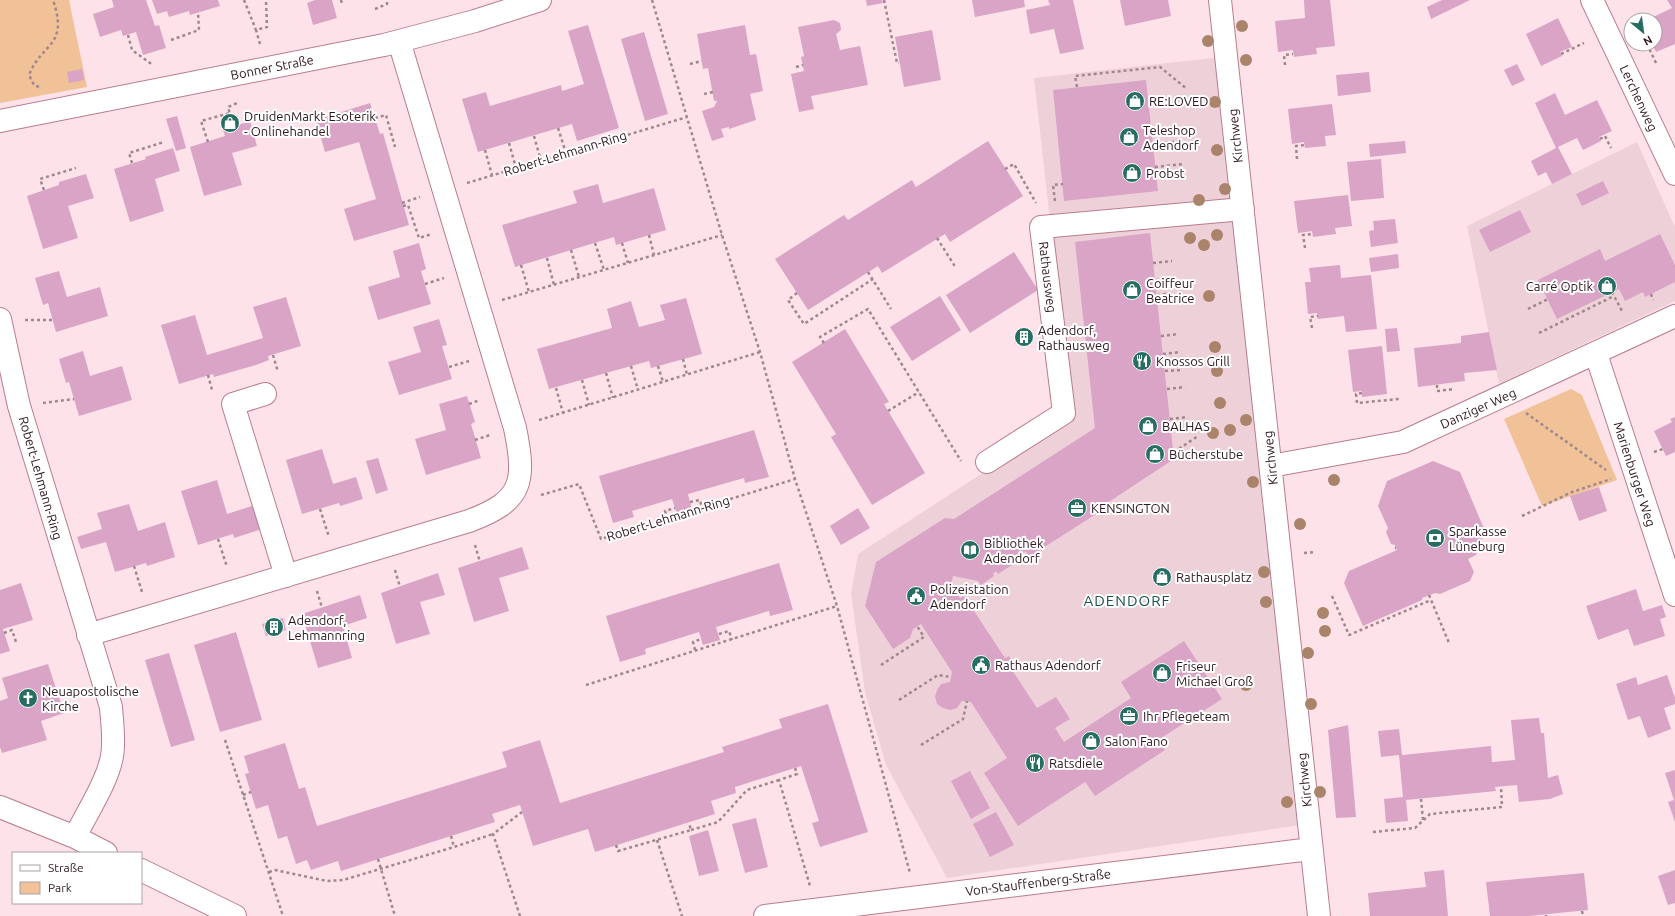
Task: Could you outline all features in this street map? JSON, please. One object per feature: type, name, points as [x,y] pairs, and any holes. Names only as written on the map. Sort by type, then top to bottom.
[{"type":"street","name":"Bonner Straße","points":[[0,121],[399,41],[475,21],[540,0]]},
{"type":"street","name":"Kirchweg","points":[[1220,0],[1319,916]]},
{"type":"street","name":"Lerchenweg","points":[[1592,0],[1675,174]]},
{"type":"street","points":[[88,635],[469,521],[489,514],[503,505],[519,486],[520,455],[515,428],[399,41]]},
{"type":"street","name":"Rathausweg","points":[[987,462],[1064,413],[1041,227],[1243,209]]},
{"type":"street","name":"Danziger Weg","points":[[1271,466],[1404,442],[1504,397],[1675,316]]},
{"type":"street","name":"Robert-Lehmann-Ring","points":[[0,319],[19,406],[110,707],[114,734],[112,756],[107,772],[75,838]]},
{"type":"street","name":"Marienburger Weg","points":[[1596,354],[1625,474],[1675,595]]},
{"type":"street","points":[[266,394],[234,404],[286,576]]},
{"type":"street","points":[[0,807],[75,838],[104,852]]},
{"type":"street","name":"Von-Stauffenberg-Straße","points":[[765,916],[1312,849]]},
{"type":"street","points":[[142,870],[234,916]]},
{"type":"path","points":[[53,0],[59,17],[57,32],[52,45],[32,66],[29,75],[34,85],[44,89],[62,89],[66,108]]},
{"type":"path","points":[[244,0],[256,30],[267,68]]},
{"type":"path","points":[[256,30],[267,27],[266,0]]},
{"type":"path","points":[[341,0],[342,4]]},
{"type":"path","points":[[375,9],[387,4],[387,0]]},
{"type":"path","points":[[652,0],[722,235],[760,352],[795,479],[837,606],[906,855],[916,897]]},
{"type":"path","points":[[884,0],[897,64],[900,63]]},
{"type":"path","points":[[171,40],[199,30],[198,12]]},
{"type":"path","points":[[128,35],[132,50],[155,66]]},
{"type":"path","points":[[1650,52],[1656,65]]},
{"type":"path","points":[[1285,66],[1284,55],[1293,54]]},
{"type":"path","points":[[690,64],[702,61]]},
{"type":"path","points":[[796,67],[803,65]]},
{"type":"path","points":[[1077,87],[1075,76],[1160,67],[1187,89]]},
{"type":"path","points":[[704,94],[713,92]]},
{"type":"path","points":[[1149,106],[1178,102]]},
{"type":"path","points":[[231,118],[228,107],[237,103]]},
{"type":"path","points":[[208,142],[201,121],[230,113]]},
{"type":"path","points":[[375,118],[386,115],[395,147]]},
{"type":"path","name":"Robert-Lehmann-Ring","points":[[443,190],[687,117]]},
{"type":"path","points":[[1151,130],[1180,127]]},
{"type":"path","points":[[558,128],[566,153]]},
{"type":"path","points":[[534,136],[541,161]]},
{"type":"path","points":[[1600,139],[1605,136],[1611,148]]},
{"type":"path","points":[[1153,144],[1182,141]]},
{"type":"path","points":[[132,163],[129,153],[164,142]]},
{"type":"path","points":[[508,143],[516,168]]},
{"type":"path","points":[[1297,159],[1296,146],[1305,145]]},
{"type":"path","points":[[484,150],[492,175]]},
{"type":"path","points":[[1005,169],[1014,164],[1050,227]]},
{"type":"path","points":[[1155,167],[1184,164]]},
{"type":"path","points":[[44,190],[40,179],[76,168]]},
{"type":"path","points":[[403,206],[408,205],[415,227]]},
{"type":"path","points":[[1305,248],[1303,235],[1312,234]]},
{"type":"path","points":[[649,235],[654,255]]},
{"type":"path","points":[[479,307],[722,235]]},
{"type":"path","points":[[937,238],[956,268]]},
{"type":"path","points":[[596,243],[604,270]]},
{"type":"path","points":[[622,243],[628,263]]},
{"type":"path","points":[[571,250],[579,278]]},
{"type":"path","points":[[547,258],[554,285]]},
{"type":"path","points":[[1153,263],[1172,261]]},
{"type":"path","points":[[521,265],[529,292]]},
{"type":"path","points":[[868,272],[891,309]]},
{"type":"path","points":[[1155,280],[1174,278]]},
{"type":"path","points":[[797,294],[788,300],[804,324],[873,280]]},
{"type":"path","points":[[1157,295],[1175,293]]},
{"type":"path","points":[[1539,332],[1614,296]]},
{"type":"path","points":[[1528,309],[1548,299]]},
{"type":"path","points":[[824,343],[820,337],[868,309],[965,468]]},
{"type":"path","points":[[1312,328],[1310,317],[1318,316]]},
{"type":"path","points":[[1161,336],[1179,334]]},
{"type":"path","points":[[515,428],[760,352]]},
{"type":"path","points":[[1163,354],[1181,352]]},
{"type":"path","points":[[683,359],[688,375]]},
{"type":"path","points":[[631,366],[638,390]]},
{"type":"path","points":[[658,366],[662,382]]},
{"type":"path","points":[[1165,371],[1183,370]]},
{"type":"path","points":[[606,373],[613,398]]},
{"type":"path","points":[[582,380],[589,405]]},
{"type":"path","points":[[1167,389],[1185,387]]},
{"type":"path","points":[[556,388],[563,413]]},
{"type":"path","points":[[888,411],[919,392]]},
{"type":"path","points":[[1362,393],[1356,394],[1357,403],[1399,399]]},
{"type":"path","points":[[1504,397],[1625,474]]},
{"type":"path","points":[[19,406],[74,399]]},
{"type":"path","points":[[1170,419],[1188,417]]},
{"type":"path","points":[[1174,452],[1198,436]]},
{"type":"path","points":[[1522,516],[1572,492],[1625,474]]},
{"type":"path","name":"Robert-Lehmann-Ring","points":[[536,497],[579,484],[601,539],[795,479]]},
{"type":"path","points":[[690,502],[700,500],[702,508]]},
{"type":"path","points":[[668,519],[665,510],[675,508]]},
{"type":"path","points":[[957,594],[968,588],[973,596]]},
{"type":"path","points":[[1429,595],[1449,643]]},
{"type":"path","points":[[1332,596],[1349,635],[1431,600]]},
{"type":"path","points":[[586,685],[837,606]]},
{"type":"path","points":[[881,664],[924,637],[917,626]]},
{"type":"path","points":[[4,633],[12,630],[16,642]]},
{"type":"path","points":[[718,634],[729,631],[732,640]]},
{"type":"path","points":[[695,650],[693,642],[701,639]]},
{"type":"path","points":[[899,700],[938,675],[951,677]]},
{"type":"path","points":[[921,745],[963,719],[967,701]]},
{"type":"path","points":[[225,740],[283,916]]},
{"type":"path","points":[[616,845],[618,851],[718,822],[747,790],[797,774],[795,768]]},
{"type":"path","points":[[779,780],[817,910]]},
{"type":"path","points":[[1373,832],[1415,828],[1430,814],[1502,807],[1501,787]]},
{"type":"path","points":[[243,795],[251,792]]},
{"type":"path","points":[[1420,799],[1423,820]]},
{"type":"path","points":[[269,872],[275,870],[327,881],[343,880],[493,834],[522,812]]},
{"type":"path","points":[[689,822],[691,830]]},
{"type":"path","points":[[493,834],[520,916]]},
{"type":"path","points":[[451,836],[454,847]]},
{"type":"path","points":[[657,840],[682,916]]},
{"type":"path","points":[[378,859],[395,916]]},
{"type":"path","points":[[1582,911],[1583,916]]},
{"type":"shaded area","points":[[1221,57],[1300,825],[947,878],[886,765],[865,692],[851,594],[858,554],[1072,415],[1034,78]]},
{"type":"shaded area","points":[[1637,142],[1675,227],[1675,301],[1499,384],[1467,226]]},
{"type":"green space","points":[[0,0],[69,0],[87,87],[0,103]]},
{"type":"green space","points":[[1571,389],[1582,395],[1617,480],[1542,506],[1504,419]]},
{"type":"building","points":[[112,0],[146,0],[155,26],[159,25],[166,48],[143,55],[136,32],[123,36],[121,30],[100,37],[93,14],[114,7]]},
{"type":"building","points":[[152,0],[218,0],[220,6],[190,15],[189,11],[169,17],[167,11],[157,14]]},
{"type":"building","points":[[315,0],[332,0],[337,18],[313,25],[307,3]]},
{"type":"building","points":[[866,0],[882,0],[883,3],[867,6]]},
{"type":"building","points":[[972,0],[1024,0],[1025,7],[975,17]]},
{"type":"building","points":[[1048,0],[1073,0],[1084,49],[1060,54],[1054,29],[1030,34],[1026,10],[1050,5]]},
{"type":"building","points":[[1120,0],[1168,0],[1171,16],[1125,26]]},
{"type":"building","points":[[1304,0],[1330,0],[1335,46],[1316,48],[1317,54],[1294,57],[1293,50],[1278,52],[1275,21],[1305,18]]},
{"type":"building","points":[[1442,0],[1470,0],[1431,19],[1427,7]]},
{"type":"building","points":[[1667,0],[1675,0],[1675,44],[1663,49],[1663,12],[1672,8]]},
{"type":"building","points":[[1558,18],[1572,47],[1560,52],[1562,56],[1541,66],[1526,34]]},
{"type":"building","points":[[834,20],[840,23],[841,30],[836,34],[840,50],[860,46],[868,85],[811,96],[814,109],[799,112],[791,74],[804,71],[801,57],[804,56],[798,27]]},
{"type":"building","points":[[588,25],[619,128],[577,141],[572,124],[478,152],[462,99],[486,92],[490,106],[561,85],[562,91],[584,84],[568,31]]},
{"type":"building","points":[[745,25],[750,55],[756,54],[763,91],[750,94],[756,120],[729,129],[729,127],[721,129],[724,137],[712,141],[702,111],[714,107],[717,101],[714,101],[708,68],[703,69],[697,34]]},
{"type":"building","points":[[932,30],[941,80],[904,87],[895,37]]},
{"type":"building","points":[[644,32],[668,114],[645,121],[621,39]]},
{"type":"building","points":[[1517,64],[1525,80],[1512,86],[1504,70]]},
{"type":"building","points":[[82,69],[84,80],[69,83],[67,72]]},
{"type":"building","points":[[1369,72],[1371,92],[1338,96],[1336,75]]},
{"type":"building","points":[[1146,80],[1158,191],[1064,201],[1053,90]]},
{"type":"building","points":[[1555,93],[1565,115],[1597,100],[1612,131],[1599,137],[1601,141],[1583,150],[1577,138],[1558,147],[1572,174],[1552,184],[1546,172],[1538,176],[1531,161],[1556,148],[1535,103]]},
{"type":"building","points":[[370,103],[380,134],[383,133],[409,225],[354,241],[344,209],[376,199],[359,142],[325,152],[316,120]]},
{"type":"building","points":[[1332,104],[1336,135],[1325,136],[1326,146],[1305,148],[1304,142],[1292,144],[1288,109]]},
{"type":"building","points":[[177,116],[186,148],[176,151],[166,119]]},
{"type":"building","points":[[235,117],[238,125],[250,121],[257,146],[232,153],[242,185],[204,196],[190,147],[225,136],[220,121]]},
{"type":"building","points":[[988,141],[1023,196],[950,242],[945,234],[882,273],[878,266],[808,310],[775,259],[844,215],[848,220],[912,180],[916,187]]},
{"type":"building","points":[[1405,141],[1406,153],[1370,157],[1369,144]]},
{"type":"building","points":[[173,148],[180,171],[155,179],[164,211],[130,222],[114,169],[146,159],[145,157]]},
{"type":"building","points":[[1381,159],[1384,198],[1351,201],[1347,162]]},
{"type":"building","points":[[86,174],[94,198],[68,206],[78,238],[43,249],[27,196],[59,185],[59,182]]},
{"type":"building","points":[[1603,181],[1609,193],[1582,206],[1576,194]]},
{"type":"building","points":[[598,184],[603,203],[654,188],[666,230],[616,245],[614,237],[515,267],[502,225],[577,203],[573,191]]},
{"type":"building","points":[[1348,195],[1352,226],[1335,228],[1336,234],[1313,237],[1312,231],[1298,233],[1294,201]]},
{"type":"building","points":[[1520,210],[1531,232],[1490,252],[1479,230]]},
{"type":"building","points":[[1395,219],[1398,243],[1371,247],[1369,231],[1374,230],[1373,221]]},
{"type":"building","points":[[1150,233],[1174,459],[1095,511],[1096,514],[1029,557],[1026,551],[1010,562],[1012,565],[998,574],[996,571],[993,574],[994,576],[981,585],[978,581],[953,576],[951,584],[960,598],[964,596],[1005,658],[1009,656],[1016,667],[1012,670],[1037,708],[1056,697],[1070,719],[1055,728],[1064,742],[1131,698],[1121,682],[1184,641],[1222,699],[1158,740],[1165,750],[1095,796],[1085,782],[1018,826],[984,773],[1007,758],[971,702],[962,701],[957,708],[950,710],[937,704],[935,697],[937,690],[941,684],[950,682],[952,672],[921,624],[913,629],[910,638],[893,649],[865,606],[876,562],[945,518],[954,519],[1095,428],[1075,242]]},
{"type":"building","points":[[1660,234],[1675,265],[1675,282],[1645,297],[1643,292],[1625,301],[1619,289],[1557,319],[1538,280],[1600,249],[1605,261]]},
{"type":"building","points":[[419,243],[426,269],[421,271],[431,304],[378,320],[368,287],[400,277],[393,251]]},
{"type":"building","points":[[1014,252],[1038,290],[970,333],[946,295]]},
{"type":"building","points":[[1398,254],[1399,268],[1371,272],[1369,258]]},
{"type":"building","points":[[1340,265],[1341,278],[1371,275],[1377,329],[1346,332],[1344,316],[1318,319],[1317,313],[1308,314],[1305,282],[1311,282],[1309,268]]},
{"type":"building","points":[[59,271],[67,297],[100,287],[108,316],[56,332],[48,303],[43,305],[35,278]]},
{"type":"building","points":[[940,296],[961,330],[912,361],[890,327]]},
{"type":"building","points":[[286,297],[301,346],[268,356],[269,360],[256,365],[214,377],[213,374],[179,384],[161,325],[195,315],[207,355],[263,338],[253,307]]},
{"type":"building","points":[[686,298],[702,354],[651,368],[649,361],[549,389],[537,349],[612,328],[607,309],[631,301],[639,327],[665,320],[660,305]]},
{"type":"building","points":[[439,319],[447,345],[442,346],[452,379],[399,395],[388,362],[421,352],[413,327]]},
{"type":"building","points":[[1397,328],[1400,351],[1387,352],[1385,329]]},
{"type":"building","points":[[845,329],[889,402],[884,404],[925,473],[872,505],[831,437],[836,434],[792,362]]},
{"type":"building","name":"Adendorf, Rathausweg","points":[[1026,329],[1032,339],[1021,346],[1015,336]]},
{"type":"building","points":[[1489,332],[1497,370],[1464,373],[1465,381],[1418,387],[1414,348],[1461,343],[1461,336]]},
{"type":"building","points":[[1382,346],[1387,394],[1362,397],[1362,391],[1353,392],[1348,350]]},
{"type":"building","points":[[83,351],[90,376],[122,366],[132,400],[79,416],[69,382],[66,383],[59,359]]},
{"type":"building","points":[[467,396],[475,422],[471,424],[481,458],[426,475],[415,439],[446,430],[439,404]]},
{"type":"building","points":[[1675,417],[1675,452],[1666,456],[1654,431],[1672,422],[1670,419]]},
{"type":"building","points":[[754,430],[769,477],[745,483],[744,478],[688,494],[692,510],[677,514],[672,499],[632,511],[634,517],[613,523],[599,476]]},
{"type":"building","points":[[322,449],[333,484],[356,477],[363,499],[340,506],[339,503],[302,514],[286,460]]},
{"type":"building","points":[[378,458],[388,490],[376,494],[366,461]]},
{"type":"building","name":"Sparkasse Lüneburg","points":[[1433,461],[1460,472],[1485,531],[1476,555],[1468,559],[1474,572],[1470,581],[1440,594],[1435,593],[1422,598],[1422,600],[1363,626],[1344,583],[1349,571],[1397,550],[1395,545],[1391,544],[1386,532],[1388,528],[1378,506],[1387,481]]},
{"type":"building","points":[[217,480],[227,514],[255,505],[262,529],[234,538],[233,534],[198,545],[181,491]]},
{"type":"building","points":[[1599,487],[1607,511],[1579,521],[1570,496]]},
{"type":"building","points":[[129,504],[138,531],[165,522],[175,557],[147,566],[146,563],[115,572],[106,542],[81,549],[77,537],[102,529],[97,513]]},
{"type":"building","points":[[858,508],[870,528],[841,545],[830,526]]},
{"type":"building","points":[[522,547],[529,569],[499,578],[509,611],[474,622],[458,568]]},
{"type":"building","points":[[779,563],[793,610],[770,616],[769,611],[716,627],[720,640],[703,645],[699,632],[645,649],[646,654],[620,662],[606,616]]},
{"type":"building","points":[[438,573],[445,595],[420,602],[430,634],[396,644],[381,593]]},
{"type":"building","points":[[21,583],[33,620],[3,629],[10,651],[0,654],[0,590]]},
{"type":"building","points":[[1636,589],[1643,611],[1662,605],[1666,617],[1660,619],[1665,636],[1634,646],[1628,629],[1598,640],[1586,606]]},
{"type":"building","points":[[360,595],[367,618],[343,626],[352,658],[318,668],[302,614]]},
{"type":"building","name":"Adendorf, Lehmannring","points":[[283,618],[286,630],[266,636],[262,624]]},
{"type":"building","points":[[236,632],[262,720],[220,732],[194,645]]},
{"type":"building","points":[[169,653],[195,740],[171,747],[145,660]]},
{"type":"building","points":[[48,664],[64,713],[41,721],[47,740],[2,753],[0,747],[0,701],[8,698],[2,678]]},
{"type":"building","points":[[1667,675],[1675,698],[1675,704],[1664,708],[1671,729],[1648,738],[1640,716],[1628,720],[1616,684],[1636,677],[1638,685]]},
{"type":"building","points":[[828,704],[868,832],[820,847],[812,823],[819,821],[801,766],[735,787],[736,793],[711,801],[715,814],[595,852],[588,829],[533,846],[520,805],[492,814],[495,822],[341,871],[338,861],[311,870],[307,860],[296,864],[287,836],[278,839],[268,805],[256,809],[245,774],[249,773],[244,756],[285,743],[299,789],[305,787],[317,826],[507,767],[502,752],[540,740],[560,803],[724,752],[722,747],[782,728],[779,719]]},
{"type":"building","points":[[1539,718],[1541,733],[1544,733],[1548,778],[1558,775],[1563,794],[1550,799],[1519,802],[1517,785],[1495,787],[1496,791],[1406,800],[1408,821],[1386,823],[1384,799],[1403,797],[1399,755],[1381,757],[1378,731],[1399,729],[1402,755],[1491,746],[1492,762],[1515,760],[1511,720]]},
{"type":"building","points":[[1348,725],[1356,817],[1336,818],[1328,730]]},
{"type":"building","points":[[1675,770],[1675,822],[1668,802],[1674,800],[1665,773]]},
{"type":"building","points":[[970,771],[990,808],[971,819],[951,781]]},
{"type":"building","points":[[996,812],[1014,845],[990,857],[973,824]]},
{"type":"building","points":[[756,818],[768,867],[745,873],[732,824]]},
{"type":"building","points":[[708,830],[719,871],[699,876],[689,836]]},
{"type":"building","points":[[1444,870],[1448,916],[1370,916],[1368,893],[1426,887],[1424,872]]},
{"type":"building","points":[[1675,870],[1675,903],[1668,905],[1658,876]]},
{"type":"building","points":[[1584,873],[1588,910],[1529,916],[1490,916],[1486,882]]},
{"type":"place","name":"RE:LOVED","points":[[1135,101]]},
{"type":"place","name":"DruidenMarkt Esoterik - Onlinehandel","points":[[230,123]]},
{"type":"place","name":"Teleshop Adendorf","points":[[1129,137]]},
{"type":"place","name":"Probst","points":[[1132,173]]},
{"type":"place","name":"Carré Optik","points":[[1607,286]]},
{"type":"place","name":"Coiffeur Beatrice","points":[[1132,290]]},
{"type":"place","name":"Adendorf, Rathausweg","points":[[1024,337]]},
{"type":"place","name":"Knossos Grill","points":[[1142,361]]},
{"type":"place","name":"BALHAS","points":[[1148,426]]},
{"type":"place","name":"Bücherstube","points":[[1155,454]]},
{"type":"place","name":"KENSINGTON","points":[[1077,508]]},
{"type":"place","name":"Sparkasse Lüneburg","points":[[1435,538]]},
{"type":"place","name":"Bibliothek Adendorf","points":[[970,550]]},
{"type":"place","name":"Rathausplatz","points":[[1162,577]]},
{"type":"place","name":"Polizeistation Adendorf","points":[[916,596]]},
{"type":"place","name":"Adendorf, Lehmannring","points":[[274,627]]},
{"type":"place","name":"Rathaus Adendorf","points":[[981,665]]},
{"type":"place","name":"Friseur Michael Groß","points":[[1162,673]]},
{"type":"place","name":"Neuapostolische Kirche","points":[[28,698]]},
{"type":"place","name":"Ihr Pflegeteam","points":[[1129,716]]},
{"type":"place","name":"Salon Fano","points":[[1091,741]]},
{"type":"place","name":"Ratsdiele","points":[[1035,763]]},
{"type":"district","name":"ADENDORF","points":[[1127,600]]}]
